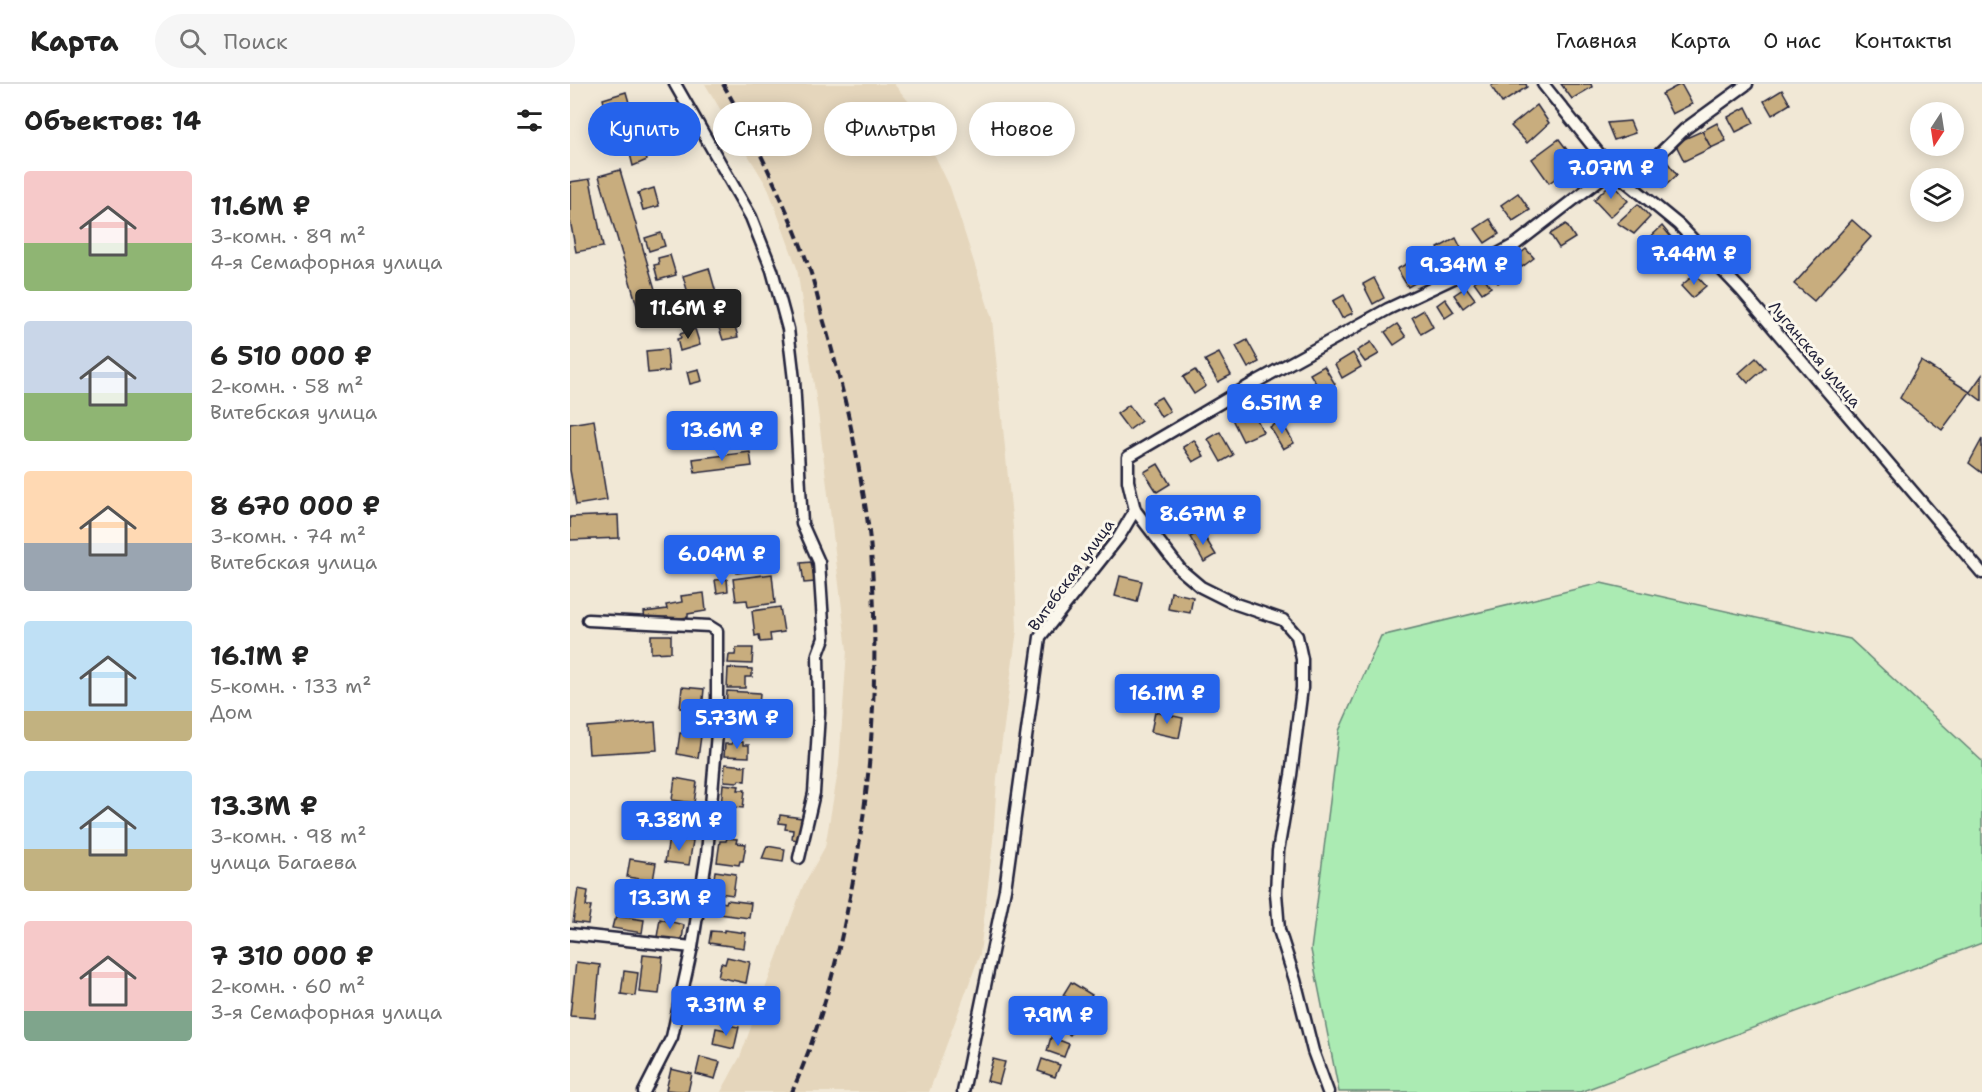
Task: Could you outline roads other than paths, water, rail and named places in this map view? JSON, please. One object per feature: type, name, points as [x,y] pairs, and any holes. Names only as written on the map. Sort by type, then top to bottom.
[{"type":"street","points":[[675,84],[751,217],[772,270],[788,329],[794,380],[802,524],[819,562],[824,638],[818,654],[819,712],[814,793],[799,858]]},
{"type":"street","name":"Луганская улица","points":[[1543,84],[1612,170],[1679,225],[1741,290],[1982,573]]},
{"type":"street","points":[[1627,182],[1685,129],[1747,84]]},
{"type":"street","name":"Витебская улица","points":[[963,1092],[1005,889],[1040,637],[1119,537],[1136,510],[1128,481],[1128,457],[1254,383],[1388,309],[1454,278],[1516,244],[1612,170]]},
{"type":"street","points":[[1136,510],[1181,570],[1201,587],[1233,603],[1283,620],[1297,636],[1302,659],[1302,688],[1278,851],[1276,893],[1280,930],[1313,1051],[1328,1092]]},
{"type":"street","points":[[588,620],[709,626],[717,631],[717,733],[706,854],[692,947],[672,1037],[644,1092]]},
{"type":"street","points":[[570,934],[692,947]]},
{"type":"railway","points":[[723,84],[768,170],[811,273],[852,430],[871,551],[874,677],[865,803],[847,912],[835,964],[812,1042],[792,1092]]}]
